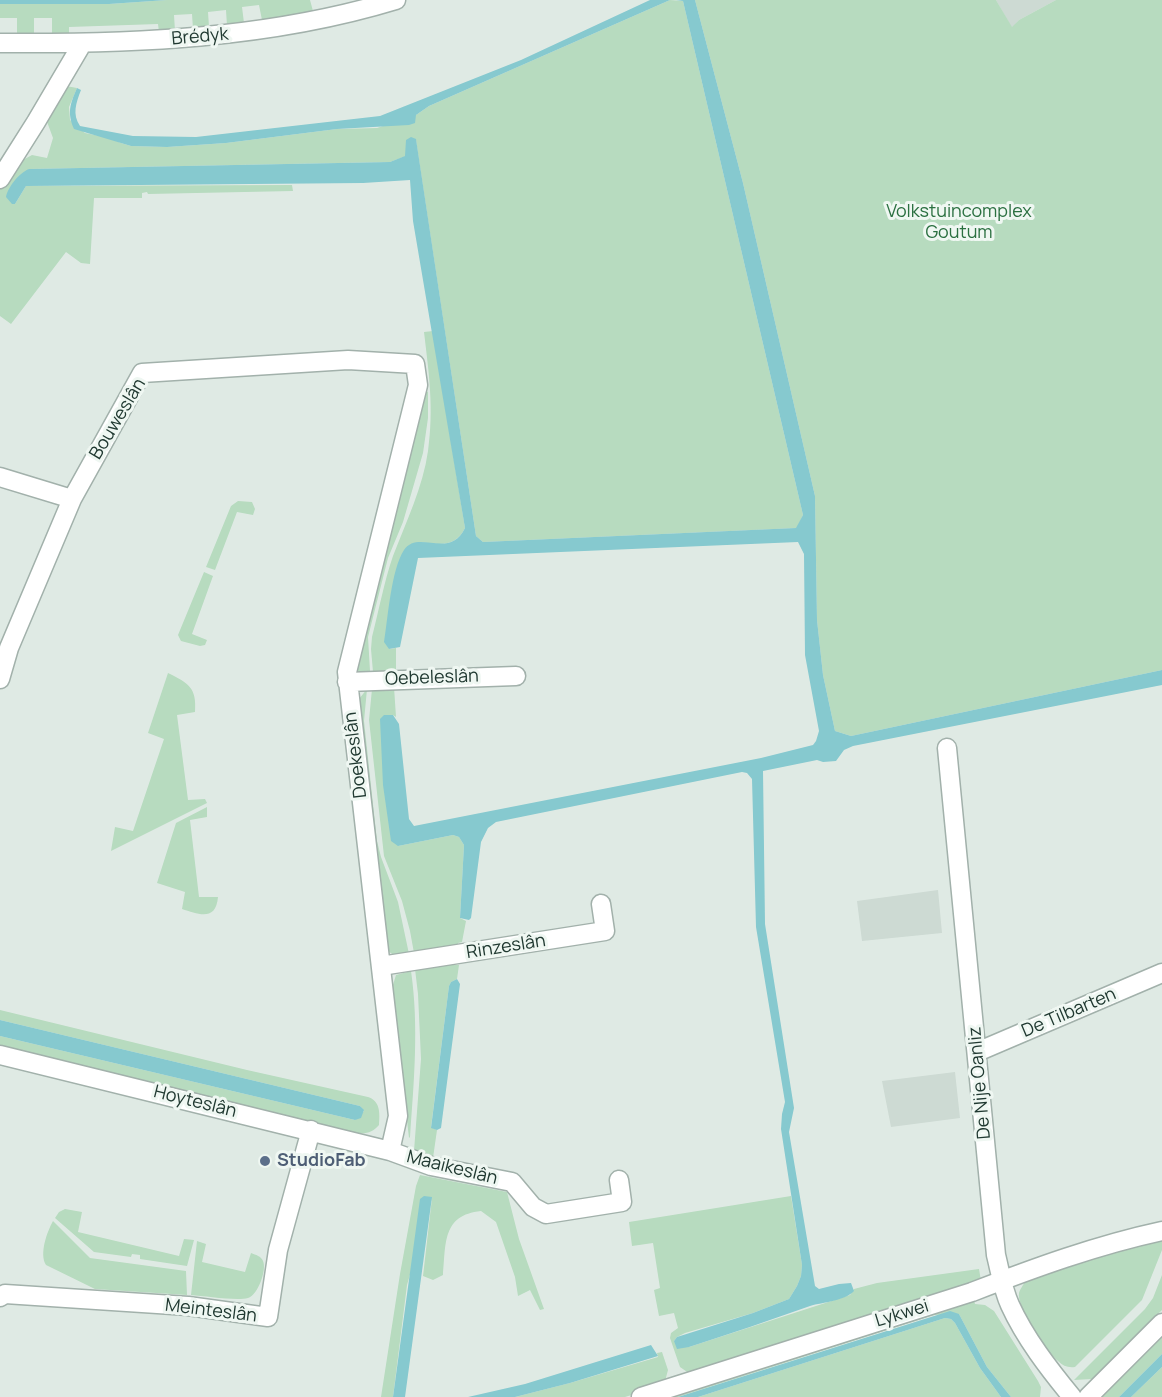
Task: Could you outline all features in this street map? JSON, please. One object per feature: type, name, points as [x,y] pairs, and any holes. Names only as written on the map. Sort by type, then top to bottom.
[{"type":"street","name":"Brédyk","points":[[0,43],[82,44],[229,35],[314,21],[396,0]]},
{"type":"street","points":[[0,179],[82,44]]},
{"type":"street","name":"Bouweslân","points":[[0,679],[9,648],[72,499],[142,373],[348,360],[415,364]]},
{"type":"street","name":"Doekeslân","points":[[390,1151],[398,1116],[347,672],[418,385],[415,364]]},
{"type":"street","points":[[0,477],[72,499]]},
{"type":"street","name":"Oebeleslân","points":[[347,682],[516,676]]},
{"type":"street","name":"De Nije Oanliz","points":[[947,748],[996,1255],[1009,1303],[1019,1323],[1072,1397]]},
{"type":"street","name":"Rinzeslân","points":[[381,966],[605,931],[600,904]]},
{"type":"street","name":"De Tilbarten","points":[[977,1052],[1162,973]]},
{"type":"street","name":"Hoyteslân","points":[[0,1054],[390,1151]]},
{"type":"street","name":"Meinteslân","points":[[0,1297],[5,1294],[188,1306],[268,1317],[278,1250],[311,1130]]},
{"type":"street","name":"Maaikeslân","points":[[390,1151],[432,1166],[512,1182],[533,1207],[546,1214],[622,1202],[619,1180]]},
{"type":"street","name":"Lykwei","points":[[640,1397],[972,1292],[1022,1272],[1138,1236],[1162,1231]]},
{"type":"street","points":[[1088,1397],[1162,1323]]},
{"type":"shaded area","points":[[996,0],[1056,0],[1019,20],[1012,28]]},
{"type":"shaded area","points":[[938,890],[942,933],[862,941],[857,901]]},
{"type":"shaded area","points":[[955,1072],[960,1118],[891,1127],[882,1081]]},
{"type":"green space","points":[[167,0],[310,0],[313,11],[262,20],[259,5],[242,7],[244,23],[227,26],[226,10],[208,12],[209,27],[193,29],[192,14],[174,15],[175,31],[159,32],[158,24],[69,27],[69,33],[52,33],[52,18],[34,18],[34,33],[17,33],[17,18],[0,18],[0,4],[109,4]]},
{"type":"green space","points":[[670,0],[683,1],[803,515],[797,528],[483,542],[476,536],[416,140],[406,140],[406,156],[390,162],[29,169],[12,204],[15,204],[26,186],[292,185],[293,191],[148,194],[147,192],[142,193],[142,198],[94,198],[90,264],[81,263],[66,252],[11,324],[0,316],[0,189],[21,161],[32,155],[47,158],[53,138],[46,119],[66,86],[77,88],[69,107],[70,120],[85,133],[110,138],[131,146],[167,147],[226,143],[337,129],[377,128],[416,115],[429,106]]},
{"type":"green space","name":"Volkstuincomplex Goutum","points":[[695,0],[996,0],[1012,27],[1019,20],[1056,0],[1162,0],[1162,670],[851,736],[835,731],[823,675],[817,620],[815,496],[743,183]]},
{"type":"green space","points":[[433,331],[465,528],[452,542],[434,544],[421,542],[389,649],[396,648],[396,672],[373,672],[372,637],[384,586],[426,464],[431,406],[424,332]]},
{"type":"green space","points":[[426,391],[428,392],[428,418],[423,453],[403,522],[388,558],[368,637],[370,671],[357,671],[365,629]]},
{"type":"green space","points":[[238,501],[252,502],[255,509],[253,515],[237,512],[215,570],[206,567],[231,506]]},
{"type":"green space","points":[[204,572],[213,576],[192,634],[207,640],[205,645],[200,646],[181,641],[178,635]]},
{"type":"green space","points":[[168,673],[186,683],[193,691],[195,712],[177,715],[188,800],[205,799],[207,803],[111,851],[115,827],[133,831],[164,739],[148,733]]},
{"type":"green space","points":[[394,687],[398,846],[453,835],[459,837],[464,845],[460,918],[466,921],[462,942],[458,943],[458,946],[414,953],[402,901],[384,856],[369,720],[372,689]]},
{"type":"green space","points":[[367,689],[364,721],[377,841],[398,902],[409,954],[395,956],[388,951],[386,939],[359,699]]},
{"type":"green space","points":[[207,807],[207,817],[190,820],[199,897],[218,897],[214,910],[200,914],[182,909],[185,892],[157,883],[176,823]]},
{"type":"green space","points":[[454,963],[459,965],[457,979],[449,986],[431,1127],[437,1130],[433,1158],[414,1151],[421,1059],[415,969]]},
{"type":"green space","points":[[411,971],[415,1054],[409,1138],[392,988],[396,975]]},
{"type":"green space","points":[[0,1010],[368,1097],[375,1101],[378,1108],[379,1125],[370,1132],[358,1133],[0,1045],[0,1036],[355,1120],[364,1111],[360,1106],[0,1020]]},
{"type":"green space","points":[[420,1175],[507,1192],[519,1239],[544,1309],[540,1310],[530,1290],[518,1296],[515,1277],[496,1222],[481,1211],[459,1218],[453,1225],[446,1242],[443,1275],[433,1280],[423,1276],[432,1198],[407,1285],[393,1397],[381,1397],[400,1274]]},
{"type":"green space","points":[[791,1196],[802,1265],[801,1276],[789,1299],[753,1313],[685,1333],[674,1341],[689,1347],[850,1295],[854,1289],[877,1283],[979,1269],[981,1281],[693,1376],[680,1367],[670,1338],[671,1333],[678,1328],[674,1313],[659,1316],[654,1290],[660,1288],[653,1243],[632,1246],[629,1222]]},
{"type":"green space","points":[[65,1209],[82,1212],[78,1232],[179,1256],[184,1239],[194,1240],[187,1266],[140,1259],[140,1255],[132,1254],[131,1257],[94,1252],[55,1218]]},
{"type":"green space","points":[[53,1221],[90,1258],[186,1271],[187,1295],[95,1289],[46,1265],[43,1255],[46,1237]]},
{"type":"green space","points":[[1162,1239],[1162,1250],[1142,1300],[1075,1367],[1068,1367],[1060,1363],[1040,1339],[1022,1308],[1019,1293],[1026,1280]]},
{"type":"green space","points":[[197,1241],[206,1244],[202,1262],[245,1272],[251,1253],[261,1258],[264,1265],[263,1276],[252,1296],[236,1299],[191,1295]]},
{"type":"green space","points":[[1162,1275],[1162,1310],[1092,1379],[1074,1380],[1145,1309],[1153,1298]]},
{"type":"green space","points":[[973,1297],[975,1304],[985,1305],[994,1311],[1038,1381],[1041,1387],[1040,1397],[1011,1397],[987,1367],[959,1314],[934,1315],[678,1397],[656,1397]]},
{"type":"green space","points":[[945,1318],[955,1323],[980,1368],[1001,1397],[698,1397]]},
{"type":"green space","points":[[1162,1336],[1162,1354],[1119,1397],[1099,1397]]},
{"type":"green space","points":[[662,1352],[668,1370],[664,1385],[625,1397],[515,1397],[658,1357],[657,1353]]},
{"type":"green space","points":[[1162,1367],[1162,1397],[1131,1397]]},
{"type":"water","points":[[0,0],[167,0],[109,4],[0,4]]},
{"type":"water","points":[[650,0],[670,0],[429,106],[416,115],[415,123],[409,125],[337,129],[226,143],[167,147],[131,146],[74,129],[70,113],[77,88],[81,90],[75,113],[80,126],[133,136],[196,137],[380,116],[521,60]]},
{"type":"water","points":[[676,0],[695,0],[743,183],[815,496],[817,620],[823,675],[835,731],[851,736],[1162,670],[1162,685],[853,746],[844,750],[836,761],[817,760],[763,771],[765,924],[794,1108],[789,1132],[815,1286],[819,1289],[851,1283],[854,1291],[840,1299],[810,1306],[677,1349],[674,1341],[677,1337],[789,1299],[801,1276],[802,1265],[781,1129],[785,1102],[756,927],[752,779],[747,773],[742,772],[496,822],[488,828],[481,842],[469,920],[460,918],[464,845],[459,837],[453,835],[398,846],[391,841],[383,785],[380,719],[384,715],[393,715],[399,724],[409,819],[414,826],[761,758],[813,745],[819,731],[805,655],[804,554],[798,542],[418,558],[400,647],[389,649],[384,642],[391,594],[396,569],[404,550],[410,544],[417,542],[451,542],[459,537],[465,528],[413,221],[410,180],[363,183],[26,186],[15,204],[12,204],[6,197],[14,181],[29,169],[390,162],[405,156],[406,140],[411,137],[416,139],[476,536],[483,542],[796,528],[803,515],[683,1]]},
{"type":"water","points":[[457,979],[460,984],[441,1128],[437,1130],[431,1128],[449,986]]},
{"type":"water","points":[[0,1020],[360,1106],[364,1110],[361,1118],[355,1120],[0,1036]]},
{"type":"water","points":[[424,1196],[432,1197],[405,1397],[393,1397],[420,1199]]},
{"type":"water","points":[[950,1311],[959,1314],[987,1367],[1011,1397],[1001,1397],[980,1368],[955,1323],[945,1318],[698,1397],[678,1397]]},
{"type":"water","points":[[651,1345],[658,1356],[570,1383],[515,1397],[468,1397],[525,1384]]},
{"type":"water","points":[[1162,1354],[1162,1367],[1131,1397],[1119,1397]]},
{"type":"place","name":"StudioFab","points":[[265,1161]]}]
